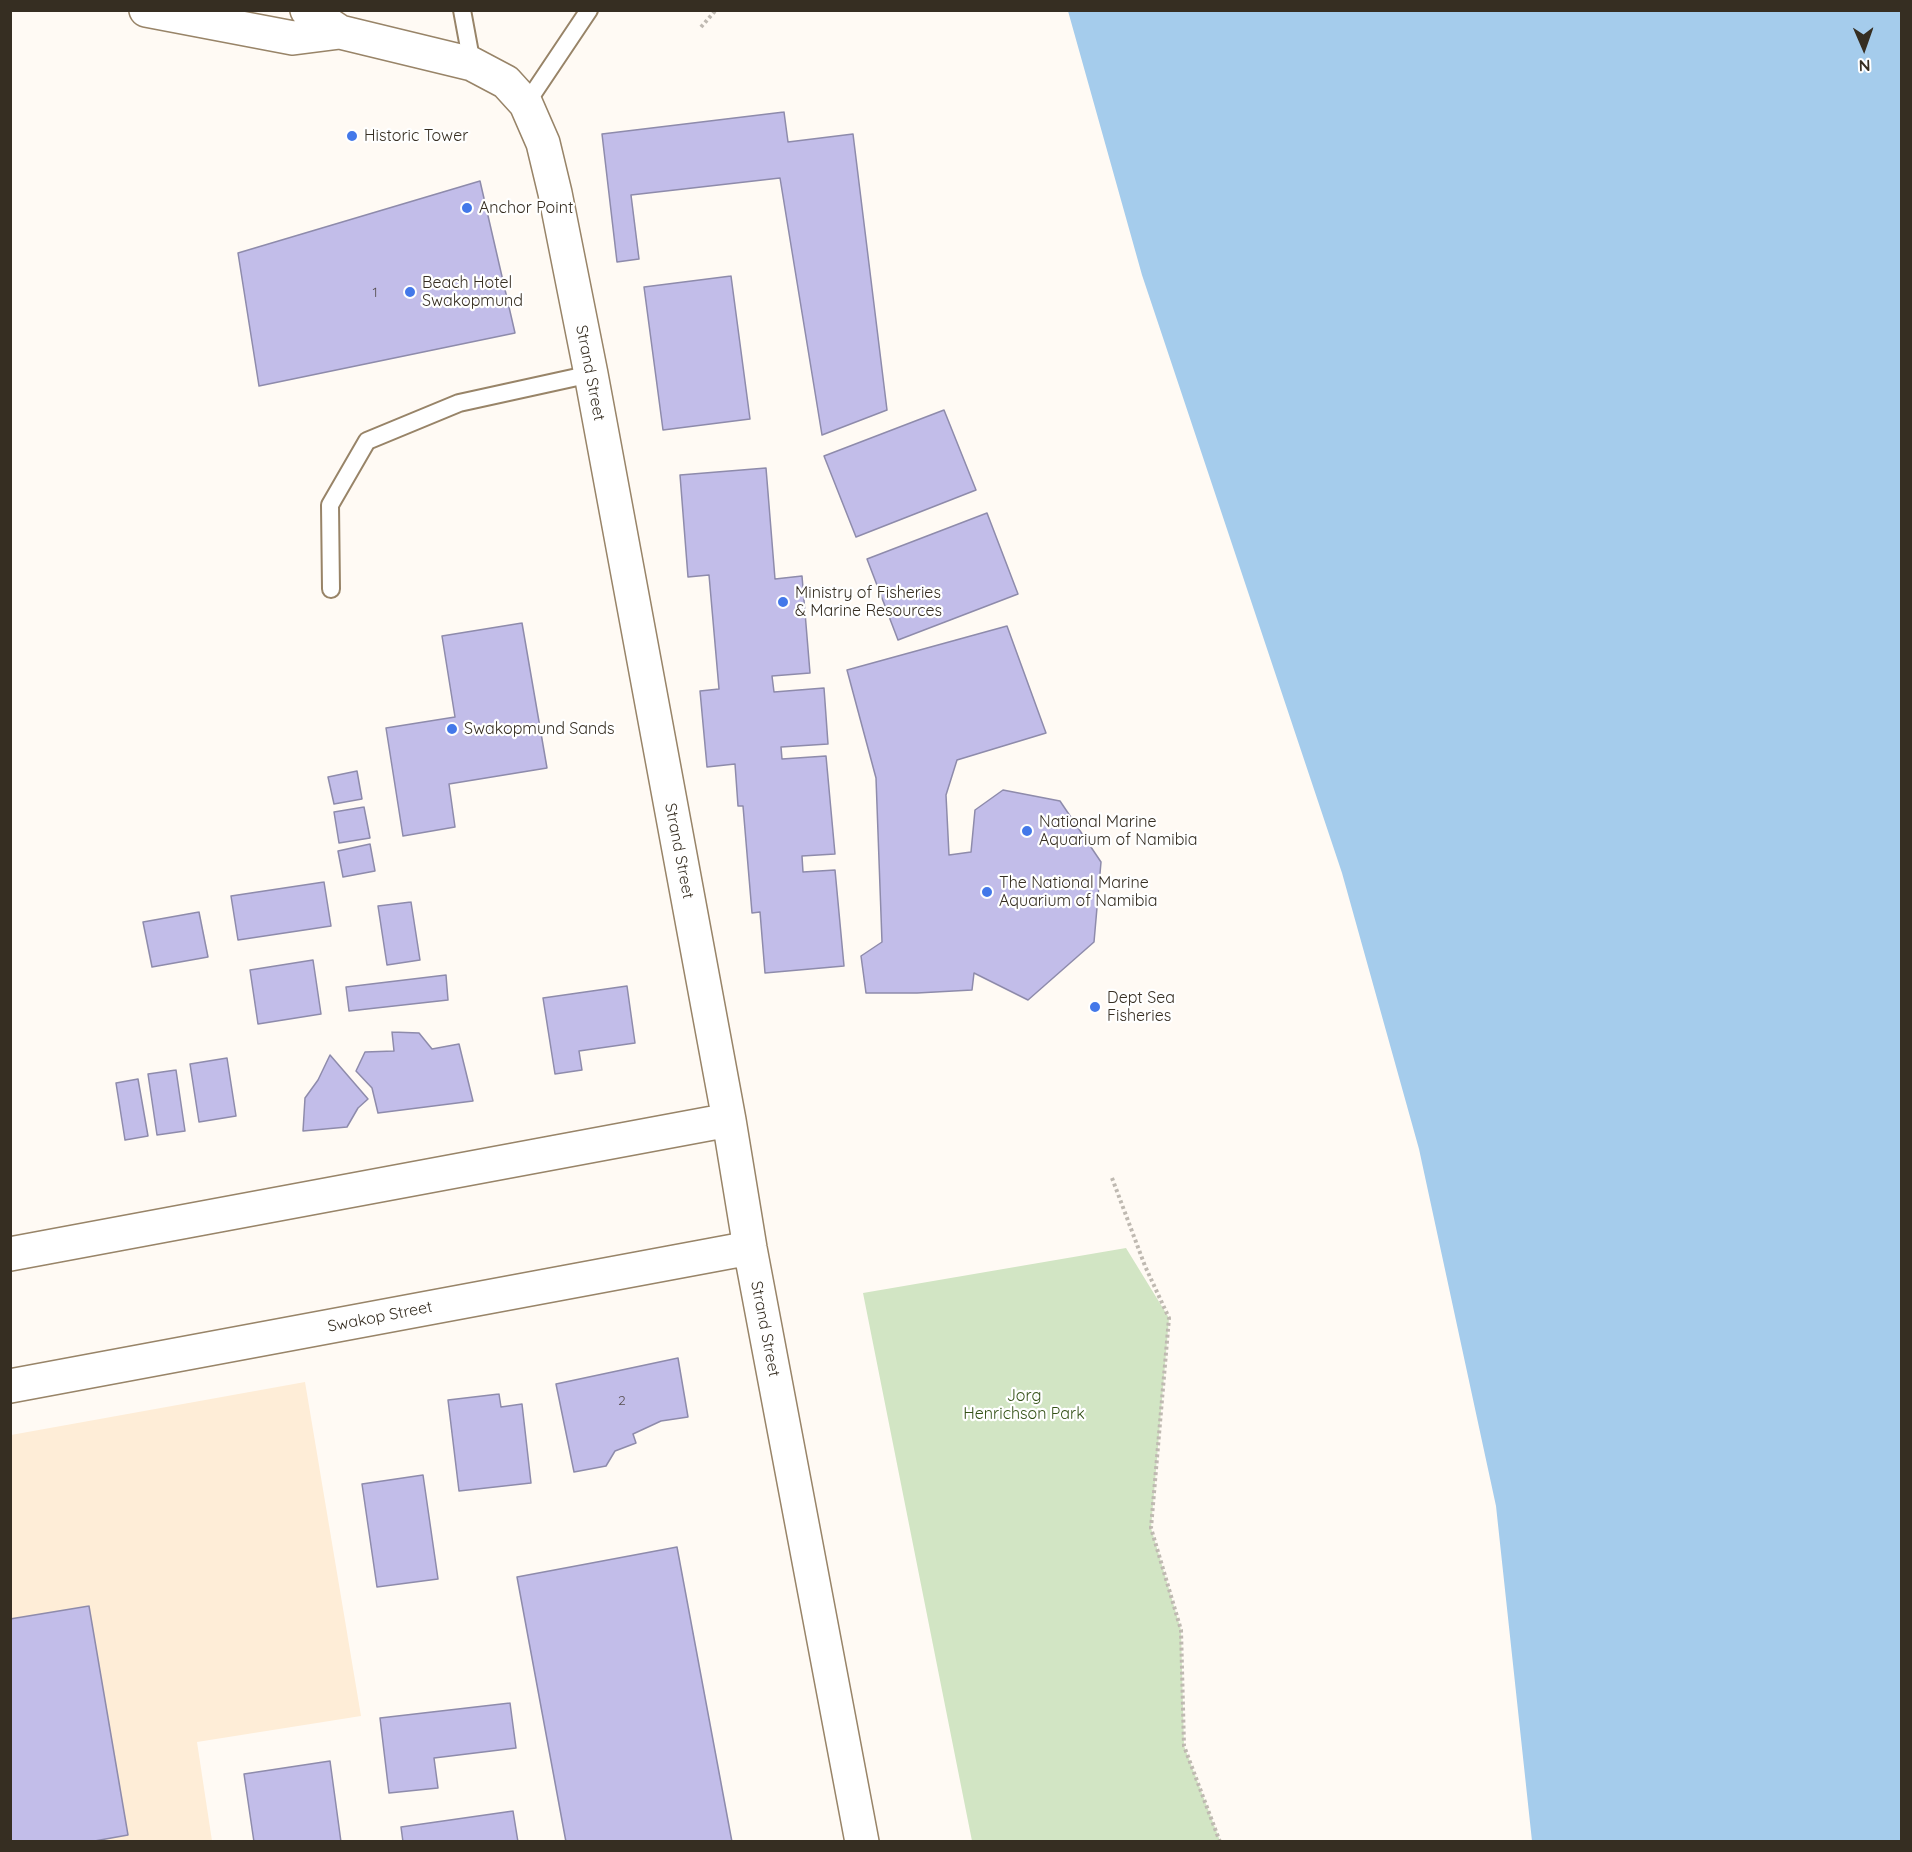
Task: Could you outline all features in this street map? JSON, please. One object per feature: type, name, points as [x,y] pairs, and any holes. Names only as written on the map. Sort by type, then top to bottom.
[{"type":"street","points":[[146,10],[293,38],[340,32]]},
{"type":"street","name":"Strand Street","points":[[307,10],[340,32],[472,64],[506,82],[526,104],[543,143],[591,374],[729,1120],[750,1248],[862,1842]]},
{"type":"street","points":[[10,1254],[729,1120]]},
{"type":"street","name":"Swakop Street","points":[[10,1386],[750,1248]]},
{"type":"lane","points":[[462,10],[472,64]]},
{"type":"lane","points":[[526,104],[589,10]]},
{"type":"lane","points":[[331,589],[330,505],[367,441],[459,403],[591,374]]},
{"type":"path","points":[[701,27],[716,10]]},
{"type":"path","points":[[1112,1178],[1145,1266],[1168,1318],[1151,1528],[1181,1630],[1184,1746],[1220,1842]]},
{"type":"shaded area","points":[[305,1382],[361,1716],[197,1742],[212,1841],[11,1842],[11,1435]]},
{"type":"green space","name":"Jorg Henrichson Park","points":[[1126,1248],[1169,1318],[1151,1528],[1181,1630],[1184,1746],[1220,1841],[972,1841],[863,1293]]},
{"type":"water","points":[[1068,11],[1901,11],[1901,1841],[1532,1841],[1496,1506],[1419,1149],[1342,873],[1142,275]]},
{"type":"building","points":[[784,112],[788,142],[853,134],[887,410],[822,435],[780,178],[631,195],[639,259],[617,262],[602,134]]},
{"type":"building","points":[[480,181],[515,333],[259,386],[238,253]]},
{"type":"building","points":[[731,276],[750,419],[663,430],[644,287]]},
{"type":"building","points":[[944,410],[976,490],[856,537],[824,456]]},
{"type":"building","points":[[766,468],[775,579],[802,576],[810,673],[772,676],[774,692],[824,688],[828,744],[781,747],[782,759],[826,756],[835,854],[802,856],[803,872],[835,870],[844,966],[765,973],[760,912],[752,913],[743,806],[738,806],[735,764],[707,767],[700,691],[719,689],[709,575],[688,577],[680,475]]},
{"type":"building","points":[[987,513],[1018,594],[898,640],[867,559]]},
{"type":"building","points":[[522,623],[547,768],[449,784],[455,827],[403,836],[386,728],[455,717],[442,636]]},
{"type":"building","name":"National Marine Aquarium of Namibia","points":[[1007,626],[1046,733],[957,760],[946,795],[949,855],[971,852],[975,810],[1003,790],[1060,801],[1101,862],[1094,942],[1028,1000],[974,973],[972,990],[866,993],[861,956],[882,942],[876,778],[847,670]]},
{"type":"building","points":[[357,771],[362,799],[334,804],[328,777]]},
{"type":"building","points":[[364,807],[370,838],[339,843],[334,812]]},
{"type":"building","points":[[370,844],[375,871],[343,877],[338,851]]},
{"type":"building","points":[[324,882],[331,926],[238,940],[231,896]]},
{"type":"building","points":[[411,902],[420,960],[387,965],[378,906]]},
{"type":"building","points":[[199,912],[208,957],[152,967],[143,922]]},
{"type":"building","points":[[313,960],[321,1014],[258,1024],[250,970]]},
{"type":"building","points":[[446,975],[448,1000],[349,1011],[346,987]]},
{"type":"building","points":[[627,986],[635,1043],[579,1051],[582,1070],[555,1074],[543,998]]},
{"type":"building","points":[[392,1032],[419,1033],[432,1049],[459,1044],[473,1101],[378,1113],[372,1088],[356,1071],[365,1052],[394,1051]]},
{"type":"building","points":[[330,1055],[368,1099],[358,1108],[347,1127],[303,1131],[305,1098],[318,1080]]},
{"type":"building","points":[[227,1058],[236,1116],[199,1122],[190,1064]]},
{"type":"building","points":[[176,1070],[185,1131],[157,1135],[148,1074]]},
{"type":"building","points":[[138,1079],[148,1136],[125,1140],[116,1083]]},
{"type":"building","points":[[678,1358],[688,1417],[661,1421],[633,1434],[636,1443],[615,1451],[606,1466],[574,1472],[556,1384]]},
{"type":"building","points":[[499,1394],[501,1407],[522,1404],[531,1483],[459,1491],[448,1400]]},
{"type":"building","points":[[423,1475],[438,1579],[377,1587],[362,1484]]},
{"type":"building","points":[[677,1547],[732,1842],[566,1842],[517,1577]]},
{"type":"building","points":[[89,1606],[128,1835],[89,1842],[10,1842],[10,1619]]},
{"type":"building","points":[[510,1703],[516,1748],[434,1758],[438,1788],[389,1793],[380,1718]]},
{"type":"building","points":[[330,1761],[341,1842],[254,1842],[244,1774]]},
{"type":"building","points":[[513,1811],[518,1842],[403,1842],[401,1827]]},
{"type":"place","name":"Historic Tower","points":[[352,136]]},
{"type":"place","name":"Anchor Point","points":[[467,208]]},
{"type":"place","name":"Beach Hotel Swakopmund","points":[[410,292]]},
{"type":"place","name":"Ministry of Fisheries & Marine Resources","points":[[783,602]]},
{"type":"place","name":"Swakopmund Sands","points":[[452,729]]},
{"type":"place","name":"National Marine Aquarium of Namibia","points":[[1027,831]]},
{"type":"place","name":"The National Marine Aquarium of Namibia","points":[[987,892]]},
{"type":"place","name":"Dept Sea Fisheries","points":[[1095,1007]]}]
